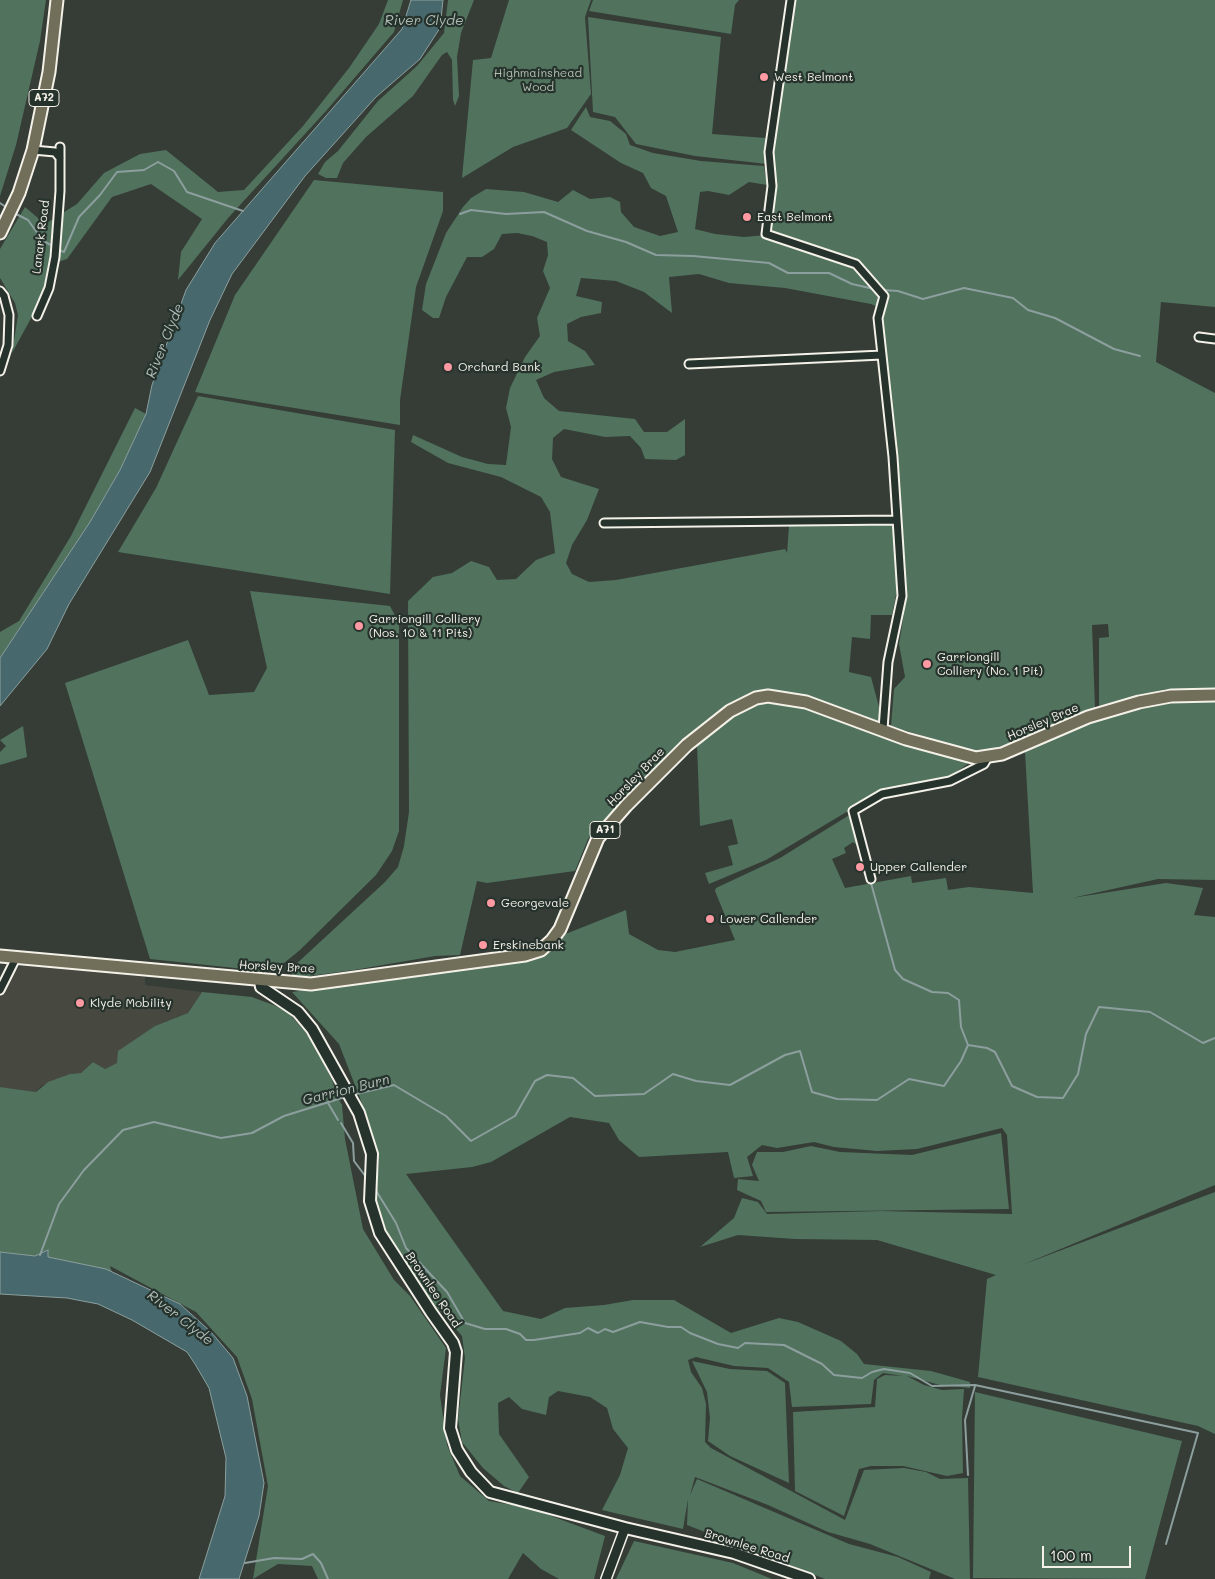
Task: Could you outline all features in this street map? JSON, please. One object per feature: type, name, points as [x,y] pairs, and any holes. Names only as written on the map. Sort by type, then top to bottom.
[{"type":"main road","name":"A72","points":[[3,228],[19,193],[33,150],[46,88],[57,0]]},
{"type":"main road","name":"Horsley Brae","points":[[0,956],[260,981],[311,984],[340,982],[525,955],[541,950],[560,929],[598,838],[626,806],[687,745],[743,703],[768,696],[787,698],[962,756],[988,757],[1023,746],[1098,713],[1171,696],[1215,695]]},
{"type":"main road","name":"Brownlee Road","points":[[260,981],[261,987],[298,1012],[312,1029],[353,1102],[366,1132],[372,1154],[370,1201],[380,1233],[431,1312],[454,1342],[456,1352],[450,1428],[457,1450],[466,1465],[490,1492],[625,1528],[734,1553],[808,1579]]},
{"type":"street","points":[[792,0],[769,152],[772,186],[766,234],[856,264],[884,296],[878,318],[893,457],[895,520],[902,596],[888,662],[883,730]]},
{"type":"street","name":"Lanark Road","points":[[37,316],[49,288],[58,232],[60,147]]},
{"type":"street","points":[[33,150],[55,152],[60,158]]},
{"type":"street","points":[[0,291],[4,296],[8,315],[8,345],[0,371]]},
{"type":"street","points":[[1199,337],[1215,340]]},
{"type":"street","points":[[689,364],[882,355]]},
{"type":"street","points":[[604,523],[895,520]]},
{"type":"street","points":[[871,879],[853,811],[882,794],[950,782],[984,764],[988,757]]},
{"type":"street","points":[[0,990],[16,958]]},
{"type":"street","points":[[606,1579],[625,1528]]},
{"type":"shaded area","points":[[37,964],[145,977],[145,985],[202,992],[188,1013],[155,1026],[117,1063],[105,1069],[93,1062],[81,1073],[70,1074],[41,1086],[36,1092],[0,1087],[0,984],[8,967],[15,971],[21,966]]},
{"type":"green space","points":[[0,0],[46,0],[40,41],[16,145],[0,196]]},
{"type":"green space","points":[[388,0],[403,0],[394,32],[326,111],[229,217],[178,280],[181,252],[202,219],[151,184],[112,197],[67,259],[48,265],[45,285],[35,311],[12,353],[18,315],[15,303],[0,278],[0,249],[25,207],[45,224],[77,204],[104,173],[140,154],[166,150],[218,192],[244,190],[303,126],[349,68],[379,24]]},
{"type":"green space","points":[[448,0],[474,0],[461,33],[457,57],[459,96],[455,106],[453,100],[452,60],[447,52],[442,55],[413,96],[366,137],[343,163],[337,178],[326,178],[318,174],[325,162],[338,151],[378,101],[417,66],[444,33]]},
{"type":"green space","name":"Highmainshead Wood","points":[[509,0],[591,0],[585,17],[591,94],[567,128],[513,147],[462,178],[473,60],[491,58]]},
{"type":"green space","points":[[593,0],[739,0],[735,5],[731,34],[589,11]]},
{"type":"green space","points":[[791,0],[1215,0],[1215,307],[1161,302],[1156,362],[1215,393],[1215,690],[1166,689],[1099,706],[1099,638],[1109,637],[1108,624],[1092,625],[1095,708],[1014,742],[978,753],[891,726],[894,689],[905,677],[899,644],[904,613],[904,579],[899,535],[902,522],[898,461],[878,318],[881,308],[871,304],[785,288],[729,283],[699,274],[669,277],[672,313],[644,292],[616,281],[581,278],[576,296],[602,302],[601,313],[581,317],[567,324],[568,341],[585,351],[595,365],[554,372],[536,380],[544,398],[559,411],[635,419],[644,432],[667,432],[685,419],[685,455],[676,460],[645,459],[641,448],[630,436],[605,437],[564,429],[553,438],[552,459],[561,477],[599,489],[587,520],[572,545],[566,563],[572,574],[589,582],[616,580],[785,549],[787,553],[789,526],[893,523],[897,590],[892,615],[871,615],[870,639],[852,637],[849,672],[871,677],[879,707],[879,723],[781,691],[764,690],[747,695],[713,715],[647,776],[602,822],[588,839],[575,871],[487,883],[477,881],[460,955],[435,956],[294,978],[290,971],[294,966],[385,882],[398,867],[404,846],[409,812],[408,601],[433,577],[452,573],[471,561],[489,567],[497,580],[516,579],[536,560],[555,553],[550,512],[541,497],[501,477],[448,463],[411,442],[413,435],[462,457],[488,464],[506,465],[511,427],[506,408],[510,388],[525,357],[540,336],[537,318],[550,288],[543,271],[548,255],[547,242],[517,233],[502,234],[494,249],[482,257],[467,257],[446,297],[439,318],[433,318],[422,310],[426,284],[446,233],[471,198],[486,189],[524,192],[558,202],[573,190],[590,199],[610,197],[620,202],[621,212],[634,227],[660,236],[678,232],[666,196],[651,188],[643,173],[621,163],[571,130],[586,107],[590,117],[610,121],[626,134],[630,145],[653,153],[701,161],[764,166],[767,185],[749,182],[729,195],[708,191],[700,192],[695,229],[715,234],[744,237],[766,235],[770,142]]},
{"type":"green space","points":[[588,17],[721,37],[712,134],[766,138],[767,164],[695,156],[636,144],[615,117],[593,112]]},
{"type":"green space","points":[[314,180],[443,192],[443,211],[416,287],[400,400],[400,425],[195,392],[235,295]]},
{"type":"green space","points":[[198,396],[395,430],[390,594],[118,552],[156,488]]},
{"type":"green space","points":[[135,408],[146,414],[120,470],[90,522],[0,658],[0,632],[19,621],[71,536]]},
{"type":"green space","points":[[250,591],[390,606],[399,623],[399,831],[392,851],[376,875],[300,950],[273,972],[150,959],[65,683],[188,640],[209,695],[254,692],[267,668]]},
{"type":"green space","points":[[1198,699],[1215,701],[1215,880],[1158,879],[1072,898],[1166,883],[1203,888],[1194,915],[1215,917],[1215,1185],[1022,1265],[1215,1192],[1215,1434],[1198,1426],[978,1377],[987,1279],[996,1275],[877,1240],[795,1239],[738,1235],[700,1247],[734,1218],[742,1198],[758,1202],[767,1214],[881,1211],[1012,1214],[1007,1135],[1002,1128],[917,1149],[877,1151],[834,1147],[814,1142],[777,1148],[762,1145],[747,1157],[753,1176],[734,1178],[728,1152],[639,1157],[619,1140],[609,1123],[570,1117],[491,1162],[472,1167],[406,1174],[503,1311],[541,1319],[565,1308],[604,1305],[633,1300],[674,1300],[731,1333],[779,1318],[798,1322],[841,1341],[857,1354],[864,1364],[931,1371],[970,1382],[970,1388],[940,1385],[907,1376],[924,1385],[942,1390],[964,1389],[962,1418],[963,1473],[947,1476],[903,1466],[871,1466],[859,1469],[844,1516],[795,1491],[793,1412],[875,1407],[877,1379],[885,1375],[903,1376],[883,1373],[874,1380],[871,1404],[792,1407],[789,1382],[768,1368],[734,1366],[696,1357],[688,1360],[691,1372],[702,1388],[706,1404],[705,1442],[711,1448],[845,1520],[864,1470],[904,1468],[926,1472],[940,1479],[968,1478],[970,1579],[955,1579],[870,1544],[828,1532],[768,1505],[695,1477],[690,1495],[697,1479],[849,1544],[898,1557],[931,1572],[929,1579],[825,1579],[687,1525],[688,1499],[683,1529],[602,1510],[620,1475],[628,1448],[613,1429],[607,1408],[590,1397],[558,1391],[549,1397],[546,1415],[522,1409],[509,1397],[498,1403],[499,1434],[529,1477],[518,1493],[504,1486],[483,1468],[462,1442],[458,1419],[465,1358],[462,1336],[434,1304],[383,1232],[376,1201],[379,1158],[360,1098],[339,1044],[292,992],[518,961],[553,949],[563,935],[626,910],[629,934],[658,950],[675,952],[735,940],[715,891],[716,888],[780,858],[851,814],[859,847],[853,842],[844,848],[846,853],[832,859],[845,888],[911,876],[912,883],[946,878],[948,890],[969,887],[1033,893],[1025,752],[1098,718],[1145,705]]},
{"type":"green space","points":[[769,701],[792,704],[969,763],[948,778],[880,792],[766,860],[709,884],[705,873],[733,865],[728,846],[738,844],[732,819],[700,826],[697,745],[726,718],[756,703]]},
{"type":"green space","points":[[23,726],[27,757],[0,765],[0,752],[6,746],[0,740]]},
{"type":"green space","points":[[202,992],[252,997],[276,1006],[289,1013],[311,1039],[332,1080],[342,1105],[345,1139],[363,1229],[394,1280],[410,1296],[446,1348],[440,1395],[447,1445],[460,1476],[489,1501],[530,1508],[605,1536],[594,1579],[559,1579],[541,1569],[523,1553],[508,1579],[318,1579],[312,1566],[278,1564],[253,1579],[268,1486],[252,1399],[237,1357],[196,1312],[110,1266],[112,1272],[48,1257],[48,1251],[35,1256],[0,1252],[0,1087],[36,1092],[48,1082],[70,1074],[81,1073],[93,1062],[105,1069],[117,1063],[118,1051],[155,1026],[188,1013]]},
{"type":"green space","points":[[1001,1133],[1009,1209],[766,1212],[761,1201],[737,1190],[738,1179],[759,1181],[752,1165],[757,1152],[783,1152],[811,1146],[840,1152],[912,1155]]},
{"type":"green space","points":[[692,1361],[730,1369],[767,1371],[785,1383],[789,1483],[730,1456],[708,1441],[710,1418],[707,1392]]},
{"type":"green space","points":[[975,1392],[1182,1441],[1145,1579],[973,1578]]},
{"type":"green space","points":[[634,1541],[733,1563],[772,1579],[616,1579]]},
{"type":"water","name":"River Clyde","points":[[411,0],[443,0],[440,28],[420,59],[376,97],[305,176],[232,274],[210,320],[150,472],[69,604],[47,649],[0,706],[0,658],[90,522],[120,470],[146,414],[152,385],[186,290],[215,243],[402,29]]},
{"type":"water","name":"River Clyde","points":[[48,1250],[48,1257],[106,1269],[180,1304],[211,1332],[233,1358],[247,1396],[264,1483],[259,1516],[239,1579],[199,1579],[225,1496],[226,1458],[209,1388],[187,1352],[132,1320],[98,1304],[67,1298],[0,1294],[0,1252],[35,1256]]},
{"type":"waterway","points":[[57,249],[64,252],[79,217],[100,195],[117,172],[144,170],[158,162],[174,171],[187,192],[243,211]]},
{"type":"waterway","points":[[0,203],[6,207]]},
{"type":"waterway","points":[[460,214],[471,210],[506,214],[544,212],[587,231],[626,242],[656,255],[693,256],[769,263],[788,273],[829,273],[852,284],[874,289]]},
{"type":"waterway","points":[[14,213],[28,220],[43,241],[53,246]]},
{"type":"waterway","points":[[883,290],[898,291],[923,299],[964,288],[1013,298],[1028,310],[1055,318],[1114,349],[1140,356]]},
{"type":"waterway","points":[[871,883],[895,970],[903,979],[932,992],[948,993],[959,1000],[961,1027],[968,1045]]},
{"type":"waterway","name":"Garrion Burn","points":[[352,1095],[394,1085],[446,1116],[471,1141],[515,1116],[535,1081],[547,1075],[573,1078],[595,1096],[644,1094],[673,1074],[696,1081],[730,1085],[785,1055],[800,1051],[812,1092],[837,1099],[877,1100],[909,1079],[944,1086],[961,1061],[968,1045],[987,1048],[995,1052],[1012,1086],[1037,1097],[1063,1098],[1078,1074],[1086,1034],[1099,1007],[1150,1012],[1203,1043],[1215,1038]]},
{"type":"waterway","name":"Garrion Burn","points":[[40,1255],[59,1204],[84,1170],[123,1130],[154,1122],[221,1138],[252,1133],[284,1116],[345,1097]]},
{"type":"waterway","points":[[328,1103],[338,1120]]},
{"type":"waterway","points":[[341,1123],[353,1143],[354,1161],[366,1177]]},
{"type":"waterway","points":[[375,1189],[396,1223],[406,1248],[447,1292],[465,1323],[485,1329],[506,1329],[520,1334],[526,1340],[534,1340],[580,1333],[588,1328],[598,1333],[605,1329],[613,1332],[640,1322],[668,1327],[681,1327],[690,1333],[718,1344],[738,1348],[745,1343],[784,1345],[822,1364],[834,1375],[862,1378],[872,1372],[884,1369],[910,1373],[932,1386],[975,1385],[1198,1433],[1166,1544]]},
{"type":"waterway","points":[[968,1475],[965,1420],[975,1386]]},
{"type":"waterway","points":[[245,1563],[274,1558],[302,1559],[313,1554],[321,1563],[328,1579]]},
{"type":"place","name":"West Belmont","points":[[764,77]]},
{"type":"place","name":"East Belmont","points":[[747,217]]},
{"type":"place","name":"Orchard Bank","points":[[448,367]]},
{"type":"place","name":"Garriongill Colliery (Nos. 10 & 11 Pits)","points":[[359,626]]},
{"type":"place","name":"Garriongill Colliery (No. 1 Pit)","points":[[927,664]]},
{"type":"place","name":"Upper Callender","points":[[860,867]]},
{"type":"place","name":"Georgevale","points":[[491,903]]},
{"type":"place","name":"Lower Callender","points":[[710,919]]},
{"type":"place","name":"Erskinebank","points":[[483,945]]},
{"type":"place","name":"Klyde Mobility","points":[[80,1003]]}]
